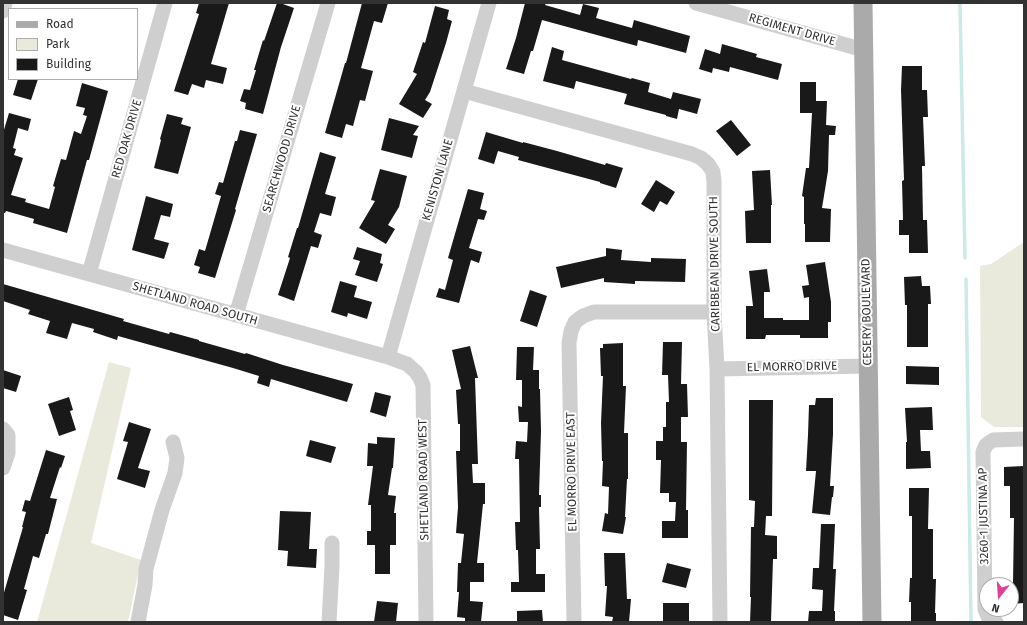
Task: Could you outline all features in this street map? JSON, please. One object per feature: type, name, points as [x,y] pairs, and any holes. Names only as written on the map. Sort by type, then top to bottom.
[{"type":"main road","name":"CESERY BOULEVARD","points":[[863,3],[872,622]]},
{"type":"street","points":[[3,11],[5,3]]},
{"type":"street","name":"RED OAK DRIVE","points":[[89,274],[166,3]]},
{"type":"street","name":"SEARCHWOOD DRIVE","points":[[236,315],[328,3]]},
{"type":"street","name":"KENISTON LANE","points":[[388,357],[489,3]]},
{"type":"street","name":"REGIMENT DRIVE","points":[[696,3],[864,50]]},
{"type":"street","name":"CARIBBEAN DRIVE SOUTH","points":[[464,91],[692,154],[701,158],[708,164],[713,172],[720,622]]},
{"type":"street","name":"SHETLAND ROAD SOUTH","points":[[3,250],[388,357]]},
{"type":"street","name":"EL MORRO DRIVE EAST","points":[[574,622],[569,342],[571,331],[575,322],[583,316],[594,312],[714,312]]},
{"type":"street","name":"SHETLAND ROAD WEST","points":[[388,357],[407,364],[416,372],[423,385],[426,622]]},
{"type":"street","name":"EL MORRO DRIVE","points":[[717,369],[868,366]]},
{"type":"street","points":[[3,468],[8,453],[5,432]]},
{"type":"street","name":"3260-1 JUSTINA AP","points":[[996,622],[989,619],[985,609],[983,452],[986,445],[993,440],[1024,439]]},
{"type":"street","points":[[138,622],[145,585],[146,569],[162,510],[175,473],[177,458],[173,442]]},
{"type":"street","points":[[329,622],[332,543]]},
{"type":"green space","points":[[1024,242],[1024,427],[994,427],[981,417],[980,266],[991,264]]},
{"type":"green space","points":[[109,362],[131,368],[91,543],[141,560],[128,622],[37,622]]},
{"type":"building","points":[[199,3],[229,3],[211,64],[227,68],[223,84],[206,80],[204,88],[192,84],[188,95],[174,91],[199,14],[196,13]]},
{"type":"building","points":[[277,3],[294,8],[281,47],[263,114],[245,109],[246,103],[240,101],[244,89],[250,90],[263,40],[264,41]]},
{"type":"building","points":[[362,3],[388,3],[382,23],[374,21],[361,68],[373,71],[365,101],[360,100],[353,126],[346,124],[342,138],[325,133]]},
{"type":"building","points":[[525,3],[546,3],[545,5],[580,15],[583,4],[599,8],[596,18],[632,28],[634,20],[690,36],[686,53],[638,40],[637,46],[542,20],[533,51],[531,51],[524,74],[506,69]]},
{"type":"building","points":[[435,6],[449,10],[447,19],[452,21],[430,92],[425,100],[432,104],[423,118],[399,104],[417,74],[413,72],[423,42],[425,43]]},
{"type":"building","points":[[722,44],[757,54],[756,57],[782,64],[778,80],[730,67],[729,72],[713,68],[712,73],[699,69],[705,49],[720,54]]},
{"type":"building","points":[[552,47],[564,51],[562,60],[650,83],[648,92],[671,99],[673,92],[701,99],[697,114],[679,109],[677,119],[624,104],[627,94],[576,81],[574,89],[543,81]]},
{"type":"building","points":[[902,66],[922,66],[922,90],[927,90],[928,117],[923,117],[925,166],[922,166],[923,220],[927,220],[928,253],[909,253],[909,235],[899,235],[899,220],[903,220],[902,181],[904,180],[901,90]]},
{"type":"building","points":[[18,80],[38,80],[31,100],[13,95]]},
{"type":"building","points":[[800,82],[816,82],[816,101],[827,101],[826,125],[836,126],[835,135],[829,135],[828,171],[822,208],[831,209],[830,242],[805,242],[804,197],[802,196],[806,168],[809,168],[812,113],[800,113]]},
{"type":"building","points":[[82,83],[108,91],[67,233],[33,223],[34,219],[6,211],[3,213],[3,133],[9,113],[31,119],[28,131],[18,128],[13,148],[16,149],[14,155],[23,158],[11,195],[26,199],[25,202],[49,209],[55,187],[53,186],[61,159],[66,160],[74,131],[81,134],[87,116],[83,115],[85,108],[76,106]]},
{"type":"building","points":[[167,114],[183,118],[181,124],[191,127],[178,174],[154,168]]},
{"type":"building","points":[[389,118],[419,126],[413,135],[418,136],[412,158],[381,150]]},
{"type":"building","points":[[731,120],[751,145],[737,156],[716,131]]},
{"type":"building","points":[[240,130],[257,134],[215,278],[198,273],[200,267],[194,265],[199,249],[205,251],[221,196],[215,194],[219,182],[223,183],[235,141],[237,141]]},
{"type":"building","points":[[486,132],[605,165],[606,163],[623,168],[616,188],[600,182],[518,160],[519,157],[498,151],[494,164],[478,159]]},
{"type":"building","points":[[320,152],[336,157],[325,194],[336,197],[331,216],[320,213],[314,232],[322,235],[318,248],[311,246],[294,301],[278,295]]},
{"type":"building","points":[[380,169],[407,176],[399,207],[388,225],[395,229],[386,244],[359,228],[375,201],[371,200]]},
{"type":"building","points":[[770,170],[772,205],[771,243],[746,243],[745,211],[754,210],[752,171]]},
{"type":"building","points":[[656,180],[675,192],[667,205],[660,201],[654,212],[641,204]]},
{"type":"building","points":[[468,189],[484,193],[480,209],[487,211],[484,220],[478,219],[469,248],[482,252],[479,263],[471,260],[459,303],[436,297],[439,288],[445,290],[453,260],[448,258]]},
{"type":"building","points":[[146,196],[173,204],[170,217],[161,215],[154,239],[169,243],[164,259],[132,250]]},
{"type":"building","points":[[357,247],[382,254],[380,263],[383,264],[377,282],[355,275],[360,261],[353,259]]},
{"type":"building","points":[[606,248],[622,250],[621,260],[651,262],[651,258],[686,259],[685,282],[635,281],[635,284],[604,282],[604,278],[561,288],[556,267],[606,256]]},
{"type":"building","points":[[825,262],[831,302],[831,322],[828,322],[828,338],[800,338],[800,335],[766,335],[765,339],[746,339],[746,306],[753,306],[749,271],[767,269],[770,292],[764,292],[764,318],[809,320],[809,297],[804,298],[802,286],[809,285],[806,265]]},
{"type":"building","points":[[921,276],[922,286],[930,286],[931,304],[928,304],[928,347],[907,347],[907,305],[905,305],[904,277]]},
{"type":"building","points":[[340,281],[357,286],[354,297],[372,302],[367,319],[348,313],[347,317],[331,312]]},
{"type":"building","points":[[3,284],[124,319],[123,321],[169,334],[170,332],[353,384],[347,402],[271,379],[269,387],[257,383],[259,376],[118,336],[117,340],[93,332],[94,329],[72,323],[67,339],[46,333],[50,321],[28,314],[30,310],[3,301]]},
{"type":"building","points":[[530,290],[547,296],[537,327],[520,321]]},
{"type":"building","points":[[663,342],[682,342],[681,384],[687,384],[688,417],[681,417],[681,442],[687,442],[686,510],[688,510],[688,538],[662,538],[662,521],[675,521],[676,502],[669,502],[669,493],[660,493],[661,460],[656,460],[656,441],[663,441],[663,427],[666,427],[666,402],[669,402],[668,375],[662,375]]},
{"type":"building","points":[[623,343],[623,386],[626,386],[624,433],[628,433],[628,479],[626,517],[623,534],[602,531],[605,513],[608,514],[609,487],[602,486],[603,461],[601,423],[603,376],[601,376],[600,348],[603,348],[603,344]]},
{"type":"building","points":[[470,346],[478,378],[475,378],[478,464],[472,464],[473,483],[485,483],[485,504],[483,504],[477,563],[484,563],[484,582],[470,582],[470,601],[483,602],[481,622],[465,622],[465,618],[457,617],[459,592],[457,592],[458,563],[461,563],[464,534],[456,533],[458,507],[456,451],[460,451],[460,424],[458,424],[456,390],[461,389],[452,350]]},
{"type":"building","points":[[517,347],[534,347],[533,370],[539,370],[541,431],[539,495],[541,495],[541,507],[539,507],[540,549],[536,549],[536,574],[545,574],[545,592],[511,592],[511,582],[519,582],[515,522],[520,522],[519,459],[515,459],[516,441],[527,442],[528,422],[519,422],[518,406],[522,407],[522,380],[516,380]]},
{"type":"building","points":[[906,366],[939,367],[939,385],[906,384]]},
{"type":"building","points":[[3,370],[21,376],[16,392],[3,388]]},
{"type":"building","points":[[375,392],[391,396],[386,417],[370,412]]},
{"type":"building","points":[[69,397],[73,410],[70,411],[76,430],[59,436],[48,404]]},
{"type":"building","points":[[816,398],[833,398],[833,434],[830,486],[834,486],[830,515],[812,513],[816,471],[806,471],[809,405],[815,405]]},
{"type":"building","points":[[749,400],[773,400],[772,516],[766,516],[765,535],[777,536],[777,559],[773,559],[771,622],[750,622],[751,527],[754,527],[755,501],[749,500]]},
{"type":"building","points":[[932,407],[933,430],[920,430],[921,451],[930,451],[931,468],[906,469],[907,442],[905,408]]},
{"type":"building","points":[[129,422],[151,429],[138,468],[150,471],[145,488],[117,479],[128,442],[123,441]]},
{"type":"building","points":[[377,437],[395,438],[393,468],[388,495],[396,496],[394,513],[396,513],[396,545],[390,545],[390,574],[375,574],[375,545],[367,545],[367,531],[371,531],[371,505],[368,505],[373,466],[367,466],[368,443],[377,444]]},
{"type":"building","points":[[310,440],[336,447],[331,463],[306,456]]},
{"type":"building","points":[[46,450],[65,456],[50,498],[57,499],[48,534],[46,534],[39,558],[33,556],[24,589],[27,590],[18,620],[3,615],[3,596],[23,527],[26,512],[22,511],[25,500],[30,501]]},
{"type":"building","points":[[1024,466],[1024,603],[1019,603],[1019,577],[1013,577],[1014,518],[1010,518],[1010,486],[1004,486],[1004,467]]},
{"type":"building","points":[[909,488],[929,488],[928,529],[933,529],[933,579],[936,579],[936,622],[911,622],[911,602],[909,602],[910,578],[912,578],[912,516],[909,516]]},
{"type":"building","points":[[280,511],[311,512],[309,549],[317,549],[316,568],[287,566],[288,551],[278,550]]},
{"type":"building","points":[[821,524],[835,524],[833,569],[836,569],[834,611],[835,622],[808,622],[809,611],[822,611],[823,590],[812,589],[813,568],[819,568]]},
{"type":"building","points":[[604,553],[625,553],[627,599],[631,599],[629,622],[612,622],[613,617],[605,616],[607,586],[605,586]]},
{"type":"building","points":[[667,563],[691,569],[686,588],[662,582]]},
{"type":"building","points":[[377,601],[398,603],[396,622],[374,622]]},
{"type":"building","points":[[663,603],[689,603],[689,622],[663,622]]},
{"type":"building","points":[[542,610],[543,622],[517,622],[517,611]]},
{"type":"waterway","points":[[960,3],[965,258]]},
{"type":"waterway","points":[[966,279],[971,622]]}]
